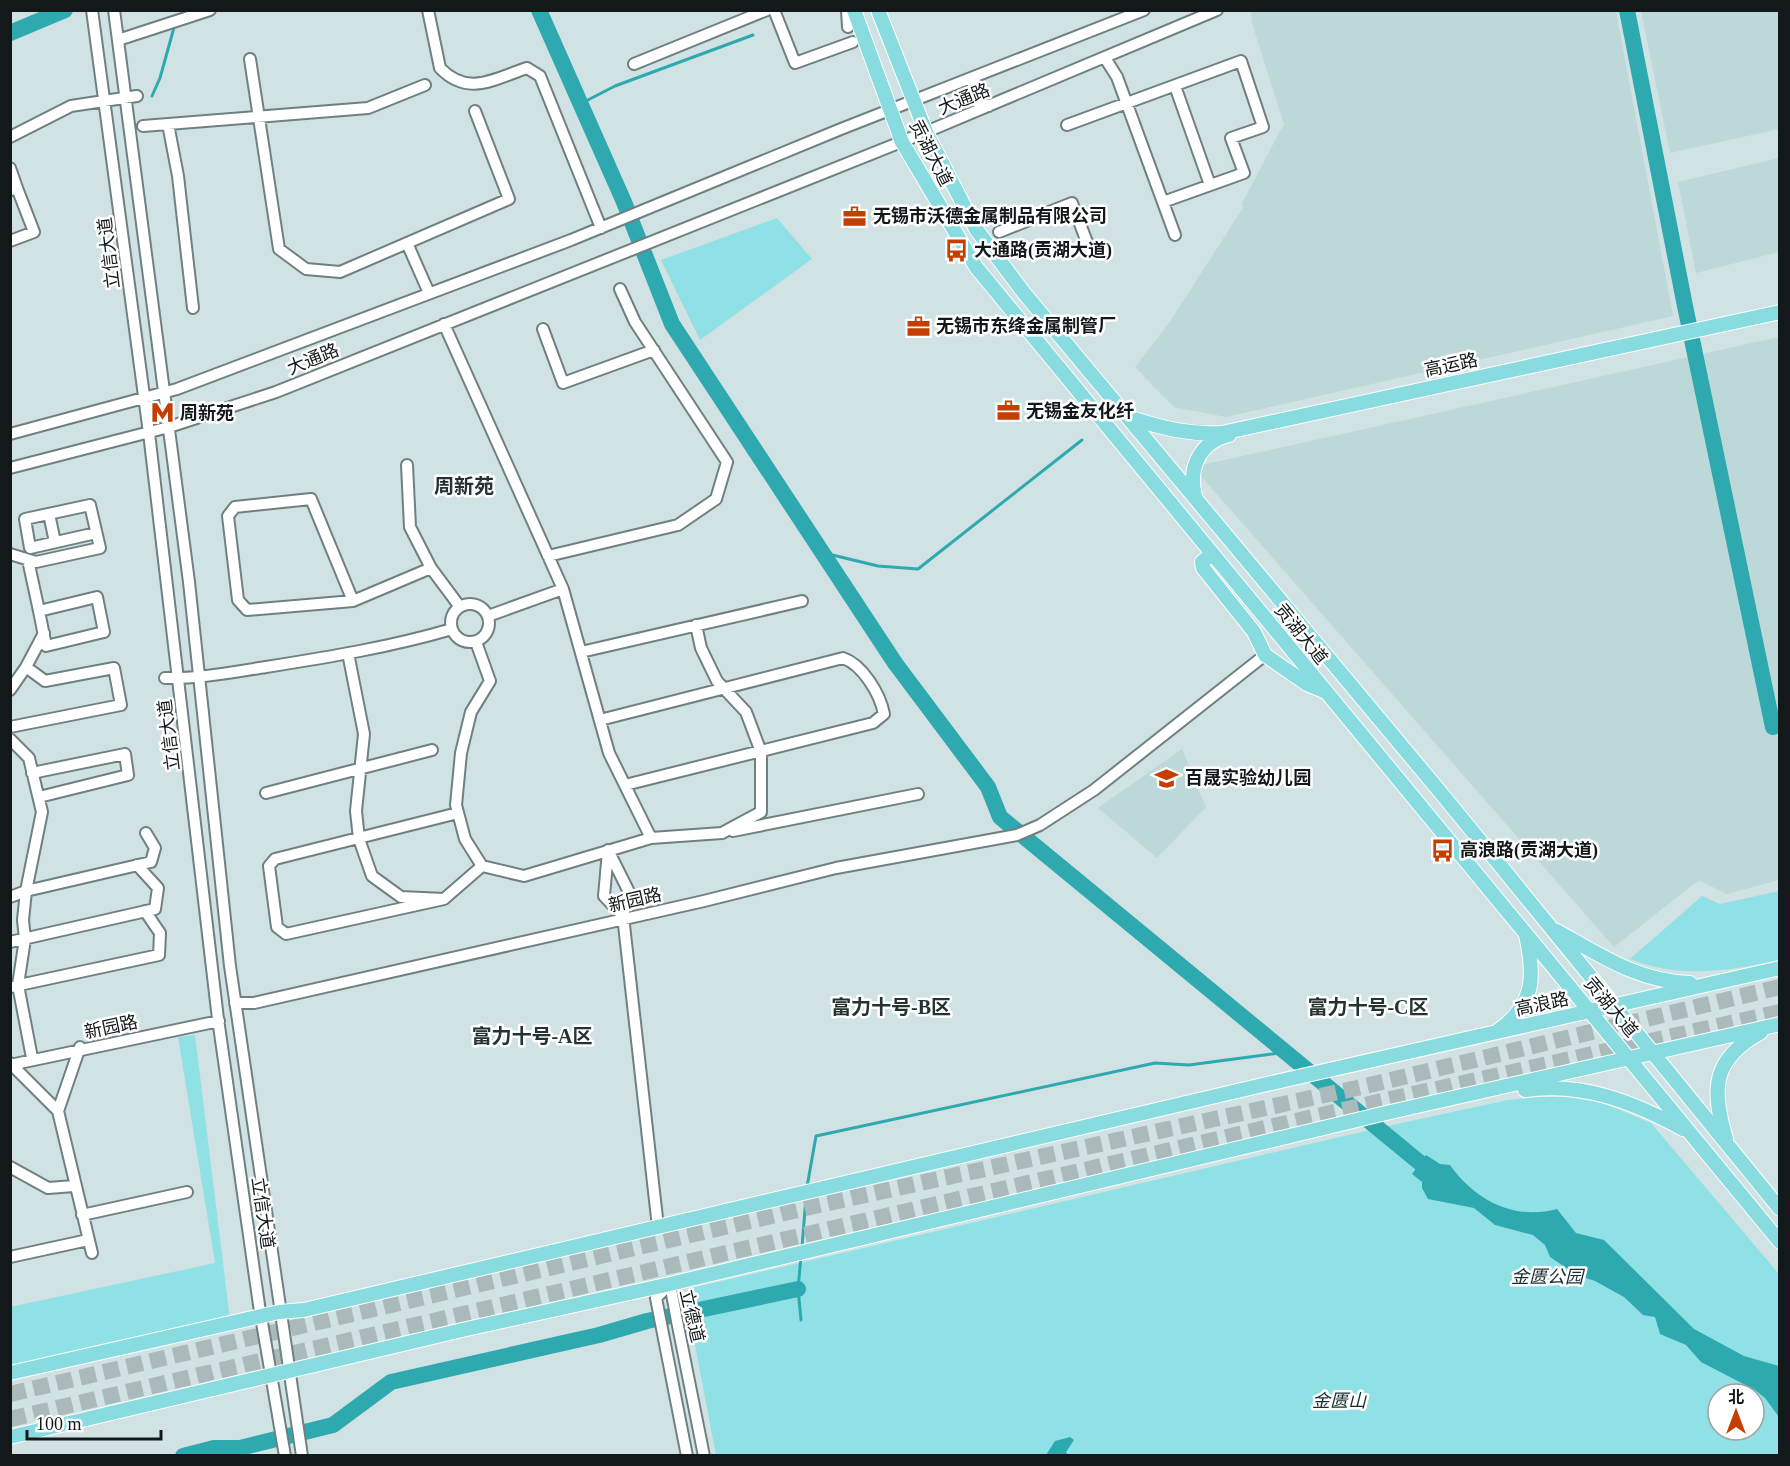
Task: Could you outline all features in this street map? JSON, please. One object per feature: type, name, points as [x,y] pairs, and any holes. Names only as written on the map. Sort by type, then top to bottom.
[{"type":"main road","name":"贡湖大道","points":[[854,10],[902,142],[976,267],[1525,930],[1779,1242]]},
{"type":"main road","name":"贡湖大道","points":[[878,10],[927,132],[976,229],[1024,293],[1549,926],[1779,1209]]},
{"type":"main road","name":"高运路","points":[[1130,418],[1179,432],[1199,435],[1222,433],[1779,313]]},
{"type":"main road","name":"高运路","points":[[1196,501],[1191,482],[1193,467],[1203,451],[1222,437],[1779,313]]},
{"type":"main road","points":[[1212,554],[1202,562],[1203,568],[1254,632],[1264,655],[1306,684],[1325,691]]},
{"type":"main road","points":[[1549,926],[1625,969],[1646,977],[1689,983],[1725,980]]},
{"type":"main road","points":[[1494,1033],[1516,1015],[1529,992],[1532,966],[1525,930]]},
{"type":"main road","name":"高浪路","points":[[10,1372],[279,1312],[304,1310],[734,1211],[807,1190],[1779,968]]},
{"type":"main road","points":[[10,1437],[670,1284],[1386,1113],[1778,1024]]},
{"type":"main road","points":[[1727,1144],[1717,1096],[1720,1070],[1728,1055],[1742,1044],[1778,1024]]},
{"type":"main road","points":[[1481,1091],[1509,1092],[1552,1087],[1577,1088],[1630,1103],[1689,1132]]},
{"type":"street","name":"立信大道","points":[[114,10],[118,40],[131,97],[235,1001],[279,1312],[302,1455]]},
{"type":"street","points":[[118,40],[210,10]]},
{"type":"street","points":[[428,10],[440,68],[461,85],[477,85],[527,68],[540,76],[605,226]]},
{"type":"street","points":[[634,64],[768,10]]},
{"type":"street","points":[[774,10],[795,63],[853,42]]},
{"type":"street","points":[[847,10],[848,27]]},
{"type":"street","name":"大通路","points":[[10,434],[165,393],[605,226],[1144,10]]},
{"type":"street","name":"大通路","points":[[10,468],[149,433],[276,392],[927,132],[1217,10]]},
{"type":"street","name":"立信大道","points":[[93,14],[149,433],[219,1020],[262,1317],[285,1455]]},
{"type":"street","points":[[1105,58],[1117,77],[1175,234]]},
{"type":"street","points":[[250,59],[279,249],[306,269],[340,272],[508,199],[474,111]]},
{"type":"street","points":[[1067,125],[1241,61],[1263,127],[1231,138],[1244,173],[1163,202]]},
{"type":"street","points":[[975,77],[971,95],[977,102],[988,106]]},
{"type":"street","points":[[143,126],[368,108],[425,85]]},
{"type":"street","points":[[1175,86],[1210,185]]},
{"type":"street","points":[[10,137],[71,106],[131,97]]},
{"type":"street","points":[[168,124],[177,176],[193,308]]},
{"type":"street","points":[[10,168],[14,189],[34,232],[10,241]]},
{"type":"street","points":[[999,232],[1072,202],[1090,250]]},
{"type":"street","points":[[407,243],[429,293]]},
{"type":"street","points":[[548,556],[678,525],[716,499],[727,462],[635,322],[620,289]]},
{"type":"street","points":[[444,324],[563,589],[609,753],[651,838]]},
{"type":"street","points":[[543,329],[563,383],[654,350]]},
{"type":"street","points":[[407,465],[410,528],[431,568],[460,607]]},
{"type":"street","points":[[353,601],[312,499],[235,507],[228,516],[238,600],[247,610],[353,601],[431,568]]},
{"type":"street","points":[[10,554],[36,562],[100,548],[90,505],[25,519],[30,548],[96,533]]},
{"type":"street","points":[[48,514],[55,542]]},
{"type":"street","points":[[28,560],[46,645],[104,632],[97,597],[39,611]]},
{"type":"street","points":[[488,616],[563,589]]},
{"type":"street","points":[[581,652],[802,601]]},
{"type":"street","points":[[473,604],[479,606],[488,616],[489,629],[476,642],[459,639],[452,629],[452,617],[460,607],[473,604]]},
{"type":"street","points":[[696,625],[700,648],[717,681],[746,711],[761,752],[761,812],[722,833]]},
{"type":"street","points":[[165,678],[199,676],[348,653],[412,641],[452,629]]},
{"type":"street","points":[[10,690],[26,667],[44,633]]},
{"type":"street","points":[[476,642],[490,681],[471,712],[468,722],[461,753],[456,805],[465,839],[482,866],[524,876],[651,838],[722,833],[918,794]]},
{"type":"street","points":[[348,653],[364,734],[356,811],[359,839],[372,876],[401,897],[444,899]]},
{"type":"street","name":"新园路","points":[[235,1001],[254,1003],[623,918],[836,865],[991,840],[1040,824],[1264,655]]},
{"type":"street","points":[[600,720],[725,690],[843,658],[852,661],[881,698],[884,714],[873,723],[625,785]]},
{"type":"street","points":[[10,727],[121,705],[114,668],[45,681],[26,667]]},
{"type":"street","points":[[10,739],[29,758],[42,812],[26,891],[23,920],[25,939],[14,986],[32,1058]]},
{"type":"street","points":[[266,793],[432,750]]},
{"type":"street","points":[[32,773],[125,754],[128,775],[39,797]]},
{"type":"street","points":[[458,813],[275,859],[269,866],[277,927],[285,934],[444,899],[482,866]]},
{"type":"street","points":[[10,897],[26,891],[151,862],[155,848],[146,833]]},
{"type":"street","points":[[608,850],[604,896],[623,918]]},
{"type":"street","points":[[608,850],[628,890],[623,918],[658,1227]]},
{"type":"street","points":[[10,942],[155,909],[158,888],[137,866]]},
{"type":"street","points":[[14,986],[159,955],[160,933],[145,911]]},
{"type":"street","name":"新园路","points":[[11,1064],[219,1020]]},
{"type":"street","points":[[80,1049],[58,1111],[74,1186],[92,1253]]},
{"type":"street","name":"新园路","points":[[11,1064],[80,1049]]},
{"type":"street","points":[[11,1064],[58,1111]]},
{"type":"street","points":[[10,1167],[48,1188],[74,1186]]},
{"type":"street","points":[[82,1215],[188,1192]]},
{"type":"street","points":[[10,1257],[88,1240]]},
{"type":"street","name":"立德道","points":[[670,1284],[704,1455]]},
{"type":"street","name":"立德道","points":[[670,1284],[656,1298],[687,1455]]},
{"type":"shaded area","points":[[1257,10],[1616,11],[1673,316],[1226,417],[1174,407],[1135,367],[1169,323],[1243,208],[1242,203],[1284,124],[1252,23],[1251,12]]},
{"type":"shaded area","points":[[1641,11],[1779,11],[1779,129],[1670,153]]},
{"type":"shaded area","points":[[1779,158],[1779,252],[1696,273],[1678,182]]},
{"type":"shaded area","points":[[1779,337],[1779,880],[1727,894],[1699,880],[1614,947],[1193,467]]},
{"type":"shaded area","name":"百晟实验幼儿园","points":[[1182,749],[1206,807],[1157,858],[1098,808]]},
{"type":"shaded area","points":[[1426,1155],[1440,1164],[1450,1165],[1471,1188],[1496,1204],[1525,1212],[1557,1209],[1576,1233],[1604,1240],[1694,1329],[1744,1356],[1779,1366],[1779,1417],[1766,1399],[1766,1382],[1740,1382],[1701,1362],[1686,1345],[1660,1334],[1655,1317],[1643,1315],[1624,1297],[1595,1281],[1577,1275],[1550,1257],[1545,1245],[1533,1235],[1495,1225],[1474,1208],[1428,1199],[1422,1188],[1422,1182],[1412,1174]]},
{"type":"shaded area","points":[[1070,1437],[1074,1440],[1066,1452],[1068,1455],[1046,1455],[1055,1441]]},
{"type":"green space","points":[[777,218],[812,259],[700,340],[661,260]]},
{"type":"green space","points":[[1779,891],[1779,960],[1723,970],[1686,971],[1667,969],[1630,959],[1702,896],[1720,904]]},
{"type":"green space","points":[[195,1035],[230,1320],[11,1370],[10,1307],[215,1263],[178,1037]]},
{"type":"green space","name":"金匮公园","points":[[1538,1097],[1568,1097],[1603,1103],[1651,1123],[1779,1274],[1779,1455],[716,1455],[686,1299],[692,1288],[1508,1100]]},
{"type":"waterway","points":[[10,33],[65,10]]},
{"type":"waterway","points":[[539,10],[624,202],[672,324],[895,663],[988,787],[1000,817],[1436,1176]]},
{"type":"waterway","points":[[1627,10],[1685,306],[1773,727]]},
{"type":"waterway","points":[[152,96],[160,78],[175,24]]},
{"type":"waterway","points":[[582,103],[615,86],[753,35]]},
{"type":"waterway","points":[[824,553],[878,566],[918,569],[1082,440]]},
{"type":"waterway","points":[[807,1187],[816,1136],[1155,1063],[1189,1065],[1287,1052]]},
{"type":"waterway","points":[[802,1247],[806,1197]]},
{"type":"waterway","points":[[801,1256],[798,1289],[801,1320]]},
{"type":"waterway","points":[[183,1456],[214,1448],[240,1448],[333,1425],[391,1382],[599,1335],[647,1321],[798,1289]]},
{"type":"tunnel","points":[[10,1394],[810,1207],[1357,1088],[1780,987]]},
{"type":"tunnel","points":[[10,1419],[1369,1104],[1780,1012]]},
{"type":"place","name":"无锡市沃德金属制品有限公司","points":[[855,216]]},
{"type":"place","name":"大通路(贡湖大道)","points":[[956,250]]},
{"type":"place","name":"无锡市东绛金属制管厂","points":[[918,326]]},
{"type":"place","name":"无锡金友化纤","points":[[1008,411]]},
{"type":"place","name":"周新苑","points":[[162,413]]},
{"type":"place","name":"百晟实验幼儿园","points":[[1167,778]]},
{"type":"place","name":"高浪路(贡湖大道)","points":[[1442,850]]},
{"type":"district","name":"周新苑","points":[[464,486]]},
{"type":"district","name":"富力十号-B区","points":[[891,1007]]},
{"type":"district","name":"富力十号-C区","points":[[1368,1007]]},
{"type":"district","name":"富力十号-A区","points":[[532,1036]]},
{"type":"park label","name":"金匮山","points":[[1339,1401]]}]
